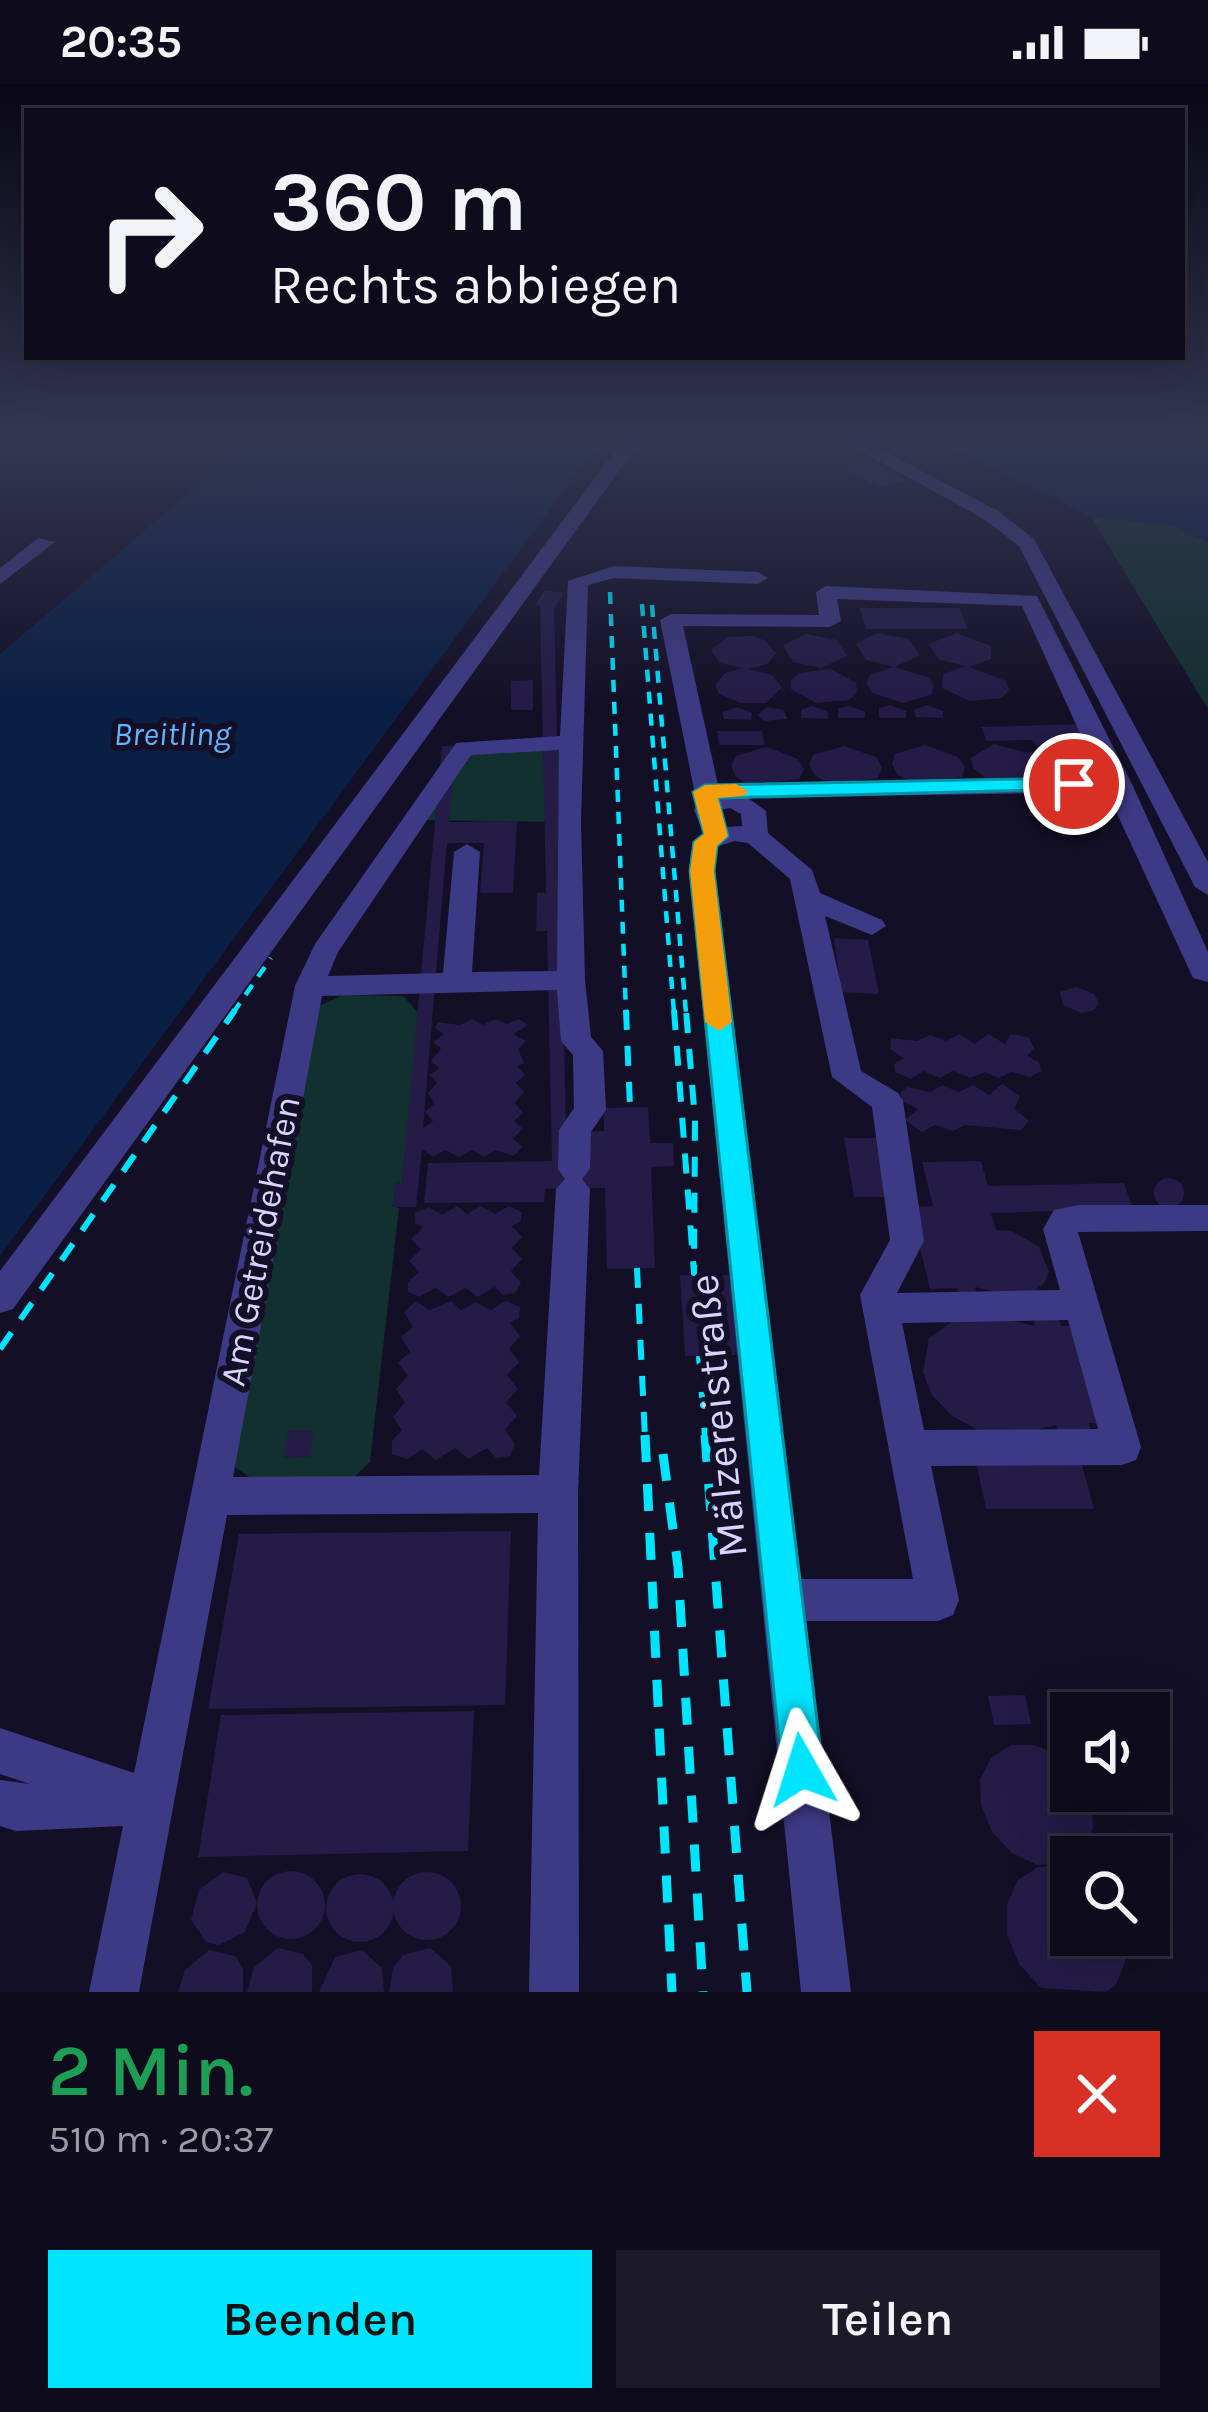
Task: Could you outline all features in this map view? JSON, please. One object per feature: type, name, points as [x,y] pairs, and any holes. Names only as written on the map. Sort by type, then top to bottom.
[{"type":"street","points":[[0,1298],[567,528]]},
{"type":"street","points":[[1010,528],[1043,569],[1208,887]]},
{"type":"street","points":[[0,578],[45,542]]},
{"type":"street","points":[[1043,569],[1013,571],[1012,581],[1057,597]]},
{"type":"street","points":[[554,1992],[558,1494],[575,1130],[590,1110],[587,1052],[576,1041],[571,980],[578,581],[594,576],[758,578]]},
{"type":"street","points":[[872,926],[805,887],[756,836],[710,811],[671,620],[830,622],[826,592],[1030,600],[1120,784],[1203,971],[1208,972]]},
{"type":"street","name":"Am Getreidehafen","points":[[114,1992],[309,986],[325,951],[464,748],[572,742]]},
{"type":"street","points":[[710,811],[1120,784]]},
{"type":"street","name":"Mälzereistraße","points":[[710,811],[702,871],[826,1992]]},
{"type":"street","points":[[457,982],[467,852]]},
{"type":"street","points":[[784,1600],[938,1600],[878,1295],[907,1241],[887,1101],[847,1077],[805,887]]},
{"type":"street","points":[[309,986],[571,980]]},
{"type":"street","points":[[908,1448],[1122,1448],[1060,1238],[1066,1220],[1208,1218]]},
{"type":"street","points":[[881,1307],[1080,1305]]},
{"type":"street","points":[[212,1496],[558,1494]]},
{"type":"street","points":[[0,1750],[150,1802]]},
{"type":"street","points":[[0,1803],[16,1808],[150,1802]]},
{"type":"green space","points":[[1098,528],[1178,528],[1208,542],[1208,709]]},
{"type":"green space","points":[[572,742],[568,822],[412,820],[464,748]]},
{"type":"green space","points":[[343,995],[403,996],[420,1015],[402,1182],[396,1183],[393,1206],[399,1208],[370,1462],[349,1482],[258,1483],[232,1465],[319,1006]]},
{"type":"water","name":"Breitling","points":[[148,528],[536,528],[0,1256],[0,654]]},
{"type":"water","points":[[1178,528],[1208,528],[1208,542]]},
{"type":"building","points":[[545,590],[564,593],[554,608],[567,1169],[580,1132],[604,1131],[604,1108],[648,1107],[650,1143],[673,1143],[674,1166],[651,1167],[655,1268],[607,1269],[605,1188],[545,1189],[544,1202],[424,1203],[428,1163],[552,1161],[547,931],[536,931],[537,893],[546,893],[540,606],[535,605]]},
{"type":"building","points":[[860,608],[959,608],[968,629],[866,629]]},
{"type":"building","points":[[877,633],[909,639],[920,655],[895,667],[866,660],[856,644]]},
{"type":"building","points":[[957,633],[991,646],[991,659],[969,667],[1006,681],[1009,690],[1002,698],[970,701],[942,688],[943,674],[966,666],[940,660],[928,644]]},
{"type":"building","points":[[806,634],[837,640],[847,656],[821,668],[793,662],[783,645]]},
{"type":"building","points":[[727,637],[766,641],[776,653],[767,664],[749,669],[772,675],[782,687],[766,703],[740,703],[719,694],[715,685],[725,673],[743,668],[720,663],[711,650]]},
{"type":"building","points":[[893,667],[928,677],[934,686],[931,695],[903,703],[872,693],[866,683],[870,675]]},
{"type":"building","points":[[831,669],[856,683],[857,692],[849,700],[816,703],[791,689],[791,680],[799,673]]},
{"type":"building","points":[[533,680],[533,710],[511,710],[511,681]]},
{"type":"building","points":[[890,705],[906,711],[906,718],[879,718],[879,708]]},
{"type":"building","points":[[927,705],[943,711],[943,718],[916,717],[914,710]]},
{"type":"building","points":[[813,706],[828,712],[828,719],[801,718],[802,709]]},
{"type":"building","points":[[737,707],[752,713],[751,720],[724,719],[722,712]]},
{"type":"building","points":[[767,707],[784,710],[787,719],[765,721],[758,715]]},
{"type":"building","points":[[838,708],[865,712],[865,718],[838,718]]},
{"type":"building","points":[[1087,724],[1105,758],[1059,760],[1054,748],[1037,748],[1033,740],[987,741],[981,727]]},
{"type":"building","points":[[717,731],[762,731],[765,745],[719,745]]},
{"type":"building","points":[[994,744],[1037,755],[1044,766],[1042,776],[985,778],[973,768],[971,758]]},
{"type":"building","points":[[925,745],[958,757],[965,767],[962,777],[913,783],[898,775],[892,764],[895,754]]},
{"type":"building","points":[[442,746],[456,746],[449,822],[517,821],[513,893],[480,893],[484,843],[447,843],[423,1128],[433,1121],[425,1112],[435,1103],[428,1093],[437,1083],[430,1075],[439,1068],[431,1061],[441,1049],[433,1042],[444,1034],[435,1028],[438,1022],[460,1025],[472,1019],[483,1025],[495,1019],[507,1024],[519,1019],[528,1025],[514,1034],[526,1041],[518,1049],[524,1063],[517,1066],[525,1075],[516,1083],[524,1092],[515,1103],[523,1113],[514,1121],[523,1129],[513,1138],[522,1147],[514,1156],[496,1150],[484,1157],[473,1150],[459,1157],[445,1150],[433,1157],[422,1149],[416,1207],[392,1207],[396,1182],[402,1182]]},
{"type":"building","points":[[844,746],[876,757],[882,768],[878,778],[829,784],[815,775],[809,765],[813,755]]},
{"type":"building","points":[[767,747],[798,759],[804,769],[799,779],[749,785],[736,777],[731,766],[736,756]]},
{"type":"building","points":[[834,938],[868,940],[879,994],[841,992]]},
{"type":"building","points":[[1076,987],[1094,994],[1099,1003],[1094,1010],[1082,1013],[1063,1005],[1060,992]]},
{"type":"building","points":[[959,1034],[975,1044],[988,1034],[1005,1044],[1011,1034],[1028,1037],[1034,1048],[1027,1056],[1039,1062],[1041,1071],[1030,1077],[1011,1072],[999,1078],[985,1072],[970,1078],[953,1071],[940,1078],[923,1071],[911,1079],[895,1072],[894,1064],[904,1058],[890,1049],[891,1038],[917,1041],[930,1035],[947,1041]]},
{"type":"building","points":[[1002,1084],[1020,1096],[1014,1109],[1029,1120],[1022,1130],[965,1125],[953,1131],[935,1125],[922,1132],[905,1120],[918,1109],[902,1101],[900,1093],[907,1087],[930,1092],[943,1085],[959,1092],[973,1085],[989,1095]]},
{"type":"building","points":[[844,1138],[880,1138],[891,1197],[854,1197]]},
{"type":"building","points":[[981,1161],[988,1186],[1124,1183],[1133,1209],[991,1213],[996,1230],[1012,1231],[1039,1247],[1049,1272],[1034,1291],[1004,1294],[975,1287],[978,1299],[960,1299],[957,1288],[930,1289],[910,1207],[933,1206],[922,1162]]},
{"type":"building","points":[[1169,1178],[1180,1182],[1184,1193],[1180,1204],[1169,1208],[1158,1204],[1154,1193],[1158,1182]]},
{"type":"building","points":[[457,1206],[467,1214],[481,1206],[495,1214],[509,1206],[522,1212],[521,1221],[512,1226],[522,1237],[512,1248],[522,1259],[511,1271],[521,1283],[515,1293],[503,1295],[495,1287],[478,1297],[466,1288],[448,1297],[436,1288],[419,1297],[408,1292],[408,1282],[419,1272],[409,1261],[421,1249],[411,1239],[423,1227],[415,1223],[415,1213],[429,1207],[442,1215]]},
{"type":"building","points":[[680,1275],[731,1275],[739,1355],[685,1356]]},
{"type":"building","points":[[416,1301],[430,1310],[451,1301],[461,1310],[476,1302],[491,1310],[506,1301],[520,1307],[519,1318],[510,1323],[520,1336],[509,1349],[519,1362],[507,1375],[518,1389],[506,1402],[517,1416],[505,1430],[515,1444],[510,1456],[496,1458],[487,1448],[468,1459],[455,1448],[436,1460],[422,1449],[408,1459],[392,1454],[392,1441],[402,1430],[393,1417],[405,1402],[396,1389],[408,1375],[398,1363],[410,1352],[401,1337],[413,1327],[404,1312]]},
{"type":"building","points":[[996,1317],[1035,1326],[1033,1317],[1058,1318],[1061,1326],[1073,1326],[1097,1424],[1089,1423],[1094,1443],[1060,1442],[1056,1425],[1021,1433],[978,1430],[952,1416],[932,1395],[923,1372],[929,1338],[957,1318]]},
{"type":"building","points":[[288,1431],[314,1431],[310,1457],[283,1458]]},
{"type":"building","points":[[1081,1461],[1094,1509],[986,1509],[976,1462]]},
{"type":"building","points":[[511,1531],[505,1705],[208,1709],[239,1534]]},
{"type":"building","points":[[1025,1695],[1031,1724],[994,1725],[988,1696]]},
{"type":"building","points":[[474,1711],[468,1851],[198,1857],[221,1715]]},
{"type":"building","points":[[1011,1745],[1035,1745],[1050,1751],[1050,1812],[1092,1812],[1089,1836],[1050,1836],[1050,1864],[1037,1865],[1012,1853],[992,1832],[981,1805],[980,1779],[991,1758]]},
{"type":"building","points":[[1038,1867],[1050,1867],[1050,1956],[1126,1956],[1116,1985],[1106,1992],[1041,1988],[1019,1964],[1007,1934],[1007,1904],[1018,1880]]},
{"type":"building","points":[[291,1871],[315,1881],[325,1905],[315,1929],[291,1939],[267,1929],[257,1905],[267,1881]]},
{"type":"building","points":[[223,1872],[247,1878],[257,1903],[245,1932],[219,1945],[206,1942],[191,1920],[199,1890]]},
{"type":"building","points":[[427,1872],[451,1882],[461,1906],[451,1930],[427,1940],[403,1930],[393,1906],[403,1882]]},
{"type":"building","points":[[360,1874],[384,1884],[394,1908],[384,1932],[360,1942],[336,1932],[326,1908],[336,1884]]},
{"type":"building","points":[[278,1948],[303,1954],[312,1965],[312,1992],[247,1992],[254,1967]]},
{"type":"building","points":[[430,1948],[451,1966],[453,1992],[389,1992],[393,1968],[403,1955]]},
{"type":"building","points":[[209,1950],[235,1956],[243,1968],[243,1992],[178,1992],[185,1970]]},
{"type":"building","points":[[362,1950],[382,1968],[384,1992],[319,1992],[335,1957]]},
{"type":"railway","points":[[610,592],[626,1013]]},
{"type":"railway","points":[[642,604],[674,1013]]},
{"type":"railway","points":[[652,605],[686,1013]]},
{"type":"railway","points":[[233,1013],[271,958]]},
{"type":"railway","points":[[0,1349],[235,1010]]},
{"type":"railway","points":[[626,1010],[630,1107]]},
{"type":"railway","points":[[674,1010],[694,1273],[695,1120],[686,1010]]},
{"type":"railway","points":[[637,1268],[645,1438]]},
{"type":"railway","points":[[699,1356],[705,1438]]},
{"type":"railway","points":[[645,1435],[672,1992]]},
{"type":"railway","points":[[705,1435],[747,1992]]},
{"type":"railway","points":[[663,1454],[678,1567],[703,1992]]},
{"type":"slow traffic","points":[[719,1022],[702,871],[706,842],[717,836],[705,792],[736,791]]},
{"type":"route","points":[[802,1770],[702,871],[706,842],[717,836],[705,792],[1074,784]]}]
